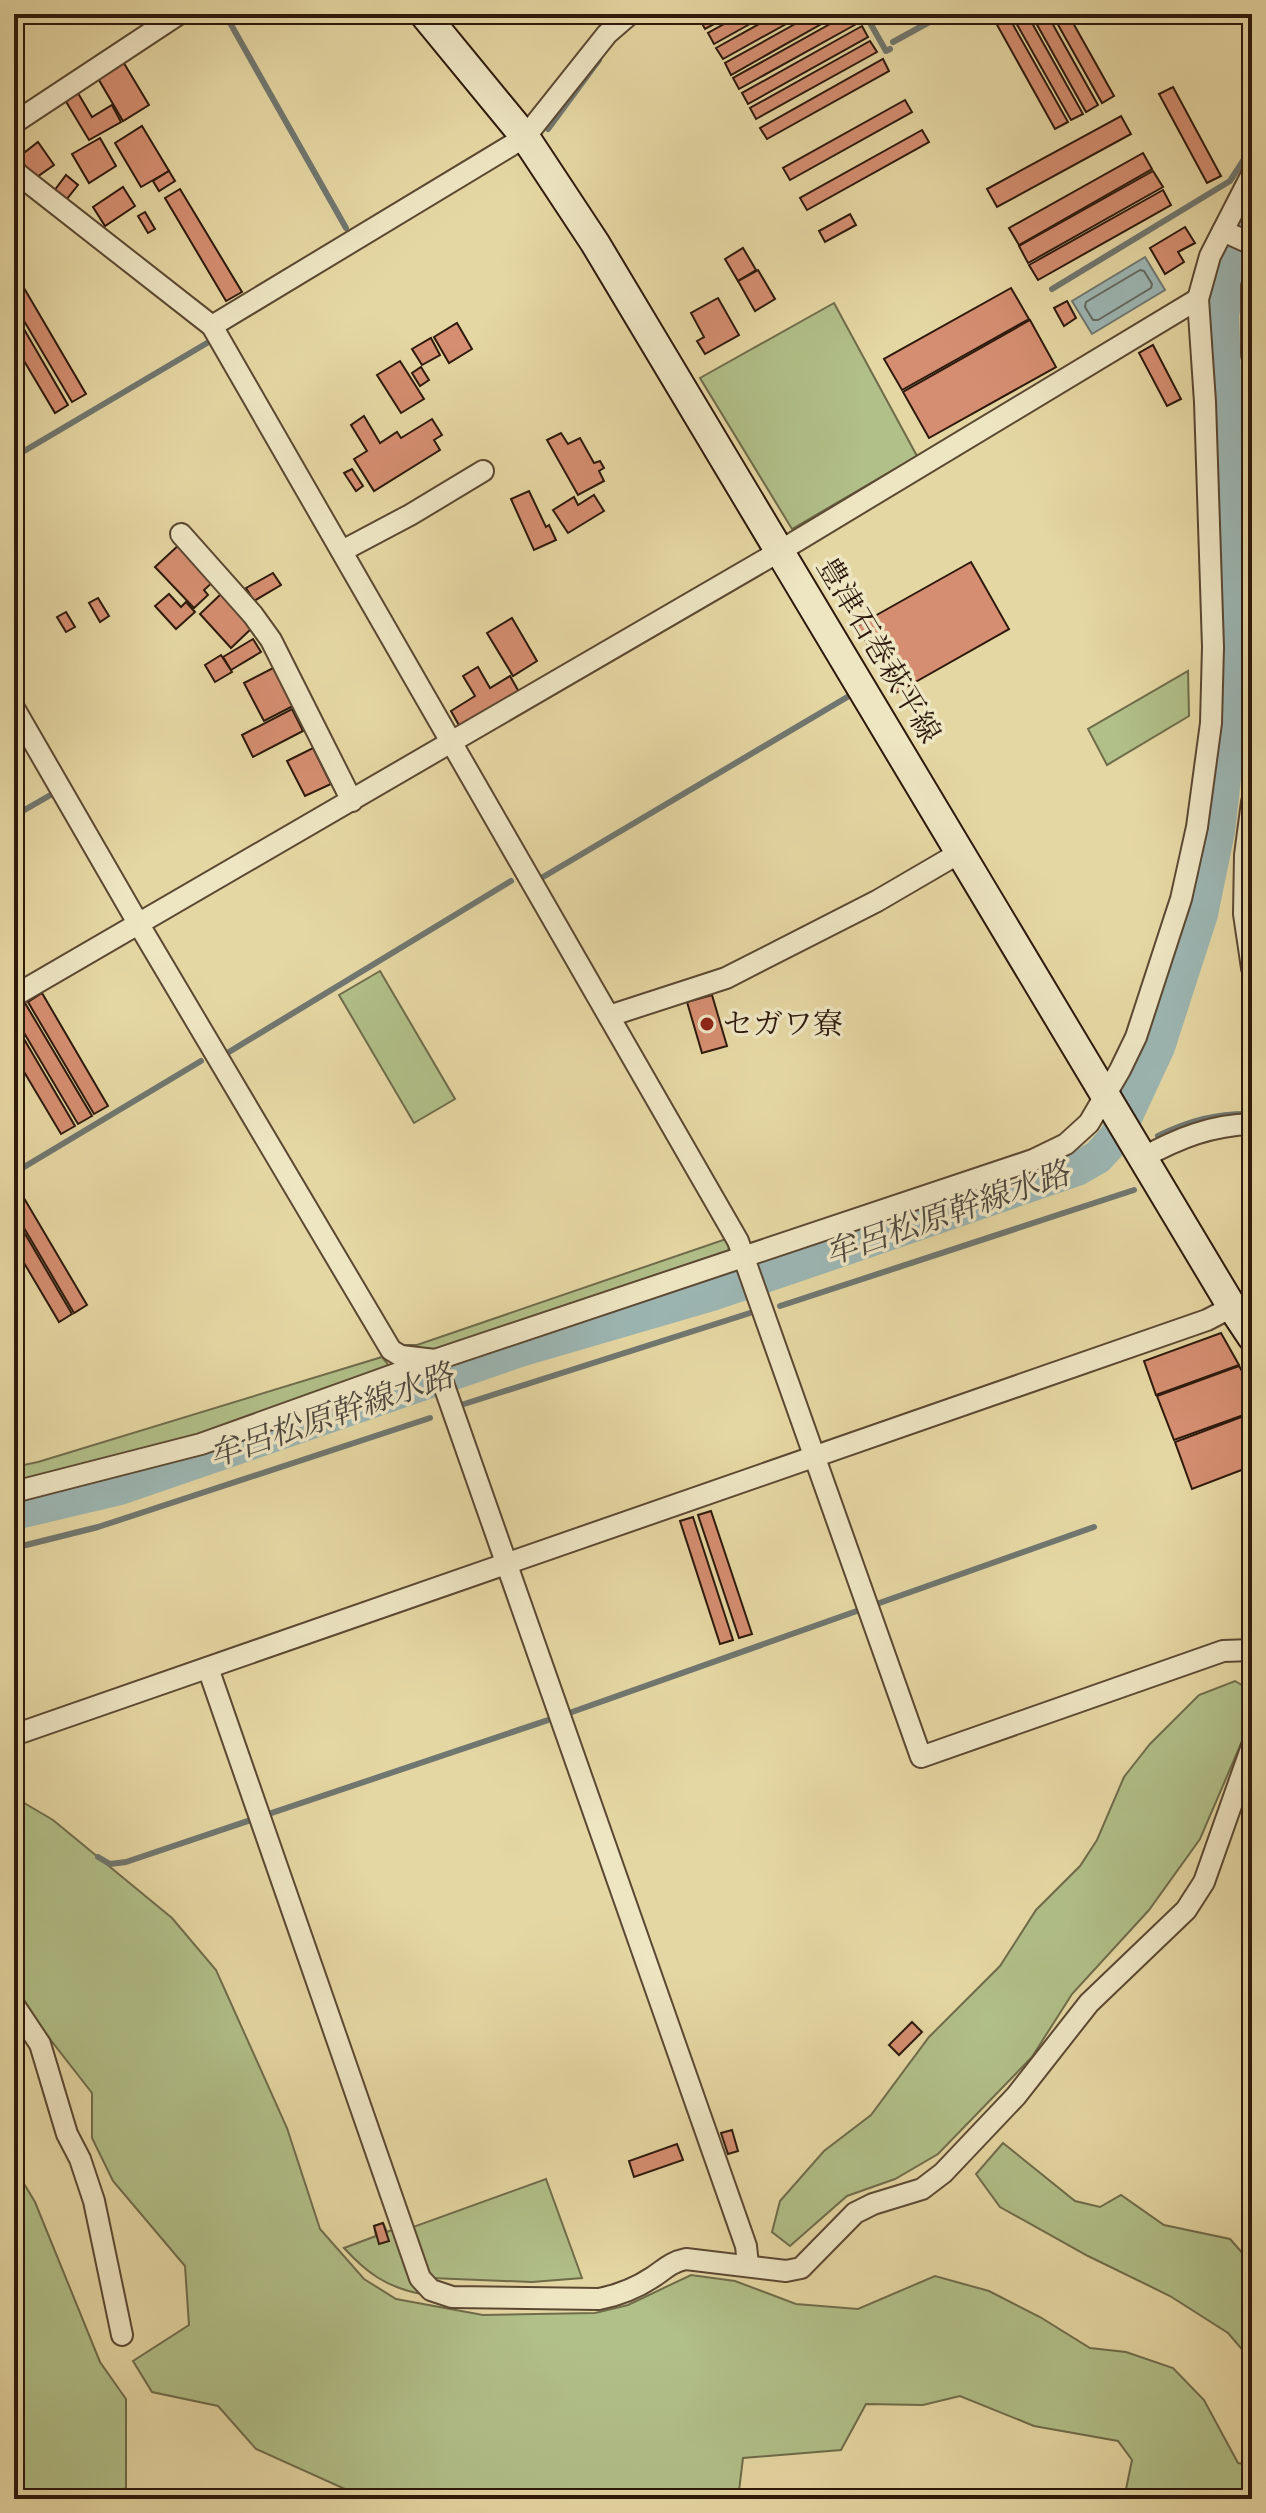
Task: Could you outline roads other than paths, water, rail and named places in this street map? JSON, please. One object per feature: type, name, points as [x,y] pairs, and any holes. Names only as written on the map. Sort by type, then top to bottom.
[{"type":"main road","name":"豊津石巻萩平線","points":[[424,14],[525,137],[595,243],[1252,1337]]},
{"type":"street","points":[[14,123],[179,14]]},
{"type":"street","points":[[212,326],[525,137],[607,34],[630,14]]},
{"type":"street","points":[[14,171],[212,326],[609,1016],[745,1258],[921,1757],[1208,1655],[1252,1650]]},
{"type":"street","points":[[14,1492],[201,1444],[1033,1160],[1066,1144],[1089,1123],[1109,1101],[1136,1037],[1181,899],[1197,827],[1211,723],[1213,631],[1198,299],[1210,256],[1237,237],[1252,174]]},
{"type":"street","points":[[1252,286],[1252,355]]},
{"type":"street","points":[[14,996],[780,551],[1198,299]]},
{"type":"street","points":[[342,551],[483,471]]},
{"type":"street","points":[[181,534],[253,615],[271,640],[352,801]]},
{"type":"street","points":[[14,708],[391,1350],[401,1356],[437,1363]]},
{"type":"street","points":[[1252,802],[1245,855],[1244,914],[1252,968]]},
{"type":"street","points":[[609,1016],[726,978],[877,901],[961,852]]},
{"type":"street","points":[[1141,1155],[1202,1130],[1230,1124],[1252,1124]]},
{"type":"street","points":[[14,1735],[1207,1320],[1232,1307]]},
{"type":"street","points":[[437,1363],[746,2246],[748,2265]]},
{"type":"street","points":[[208,1668],[420,2278],[431,2290],[452,2297],[599,2299],[621,2295],[673,2261],[686,2259],[786,2271],[801,2268],[855,2213],[873,2204],[922,2189],[943,2173],[1016,2096],[1089,2003],[1186,1910],[1204,1882],[1252,1746]]},
{"type":"street","points":[[14,2005],[40,2044],[67,2134],[80,2159],[94,2201],[122,2335]]},
{"type":"water","points":[[1145,257],[1165,290],[1092,334],[1072,301]]},
{"type":"waterway","points":[[225,14],[346,228]]},
{"type":"waterway","points":[[630,24],[648,14]]},
{"type":"waterway","points":[[865,14],[886,51],[890,49]]},
{"type":"waterway","points":[[893,42],[944,14]]},
{"type":"waterway","points":[[548,129],[599,60]]},
{"type":"waterway","points":[[1052,289],[1230,181],[1252,147]]},
{"type":"waterway","name":"牟呂松原幹線水路","points":[[14,1513],[120,1488],[520,1350],[712,1294],[1077,1169],[1098,1157],[1116,1137],[1158,1047],[1201,914],[1218,831],[1235,684],[1222,314],[1232,271],[1252,225]]},
{"type":"waterway","points":[[14,457],[207,343]]},
{"type":"waterway","points":[[543,877],[849,696]]},
{"type":"waterway","points":[[14,816],[54,793]]},
{"type":"waterway","points":[[224,1055],[511,881]]},
{"type":"waterway","points":[[14,1173],[201,1061]]},
{"type":"waterway","points":[[1158,1136],[1204,1119],[1252,1114]]},
{"type":"waterway","points":[[780,1306],[1134,1190]]},
{"type":"waterway","points":[[461,1405],[750,1313]]},
{"type":"waterway","points":[[14,1548],[98,1527],[430,1418]]},
{"type":"waterway","points":[[98,1857],[110,1864],[126,1862],[572,1712],[1094,1527]]},
{"type":"place","name":"セガワ寮","points":[[707,1024]]}]
